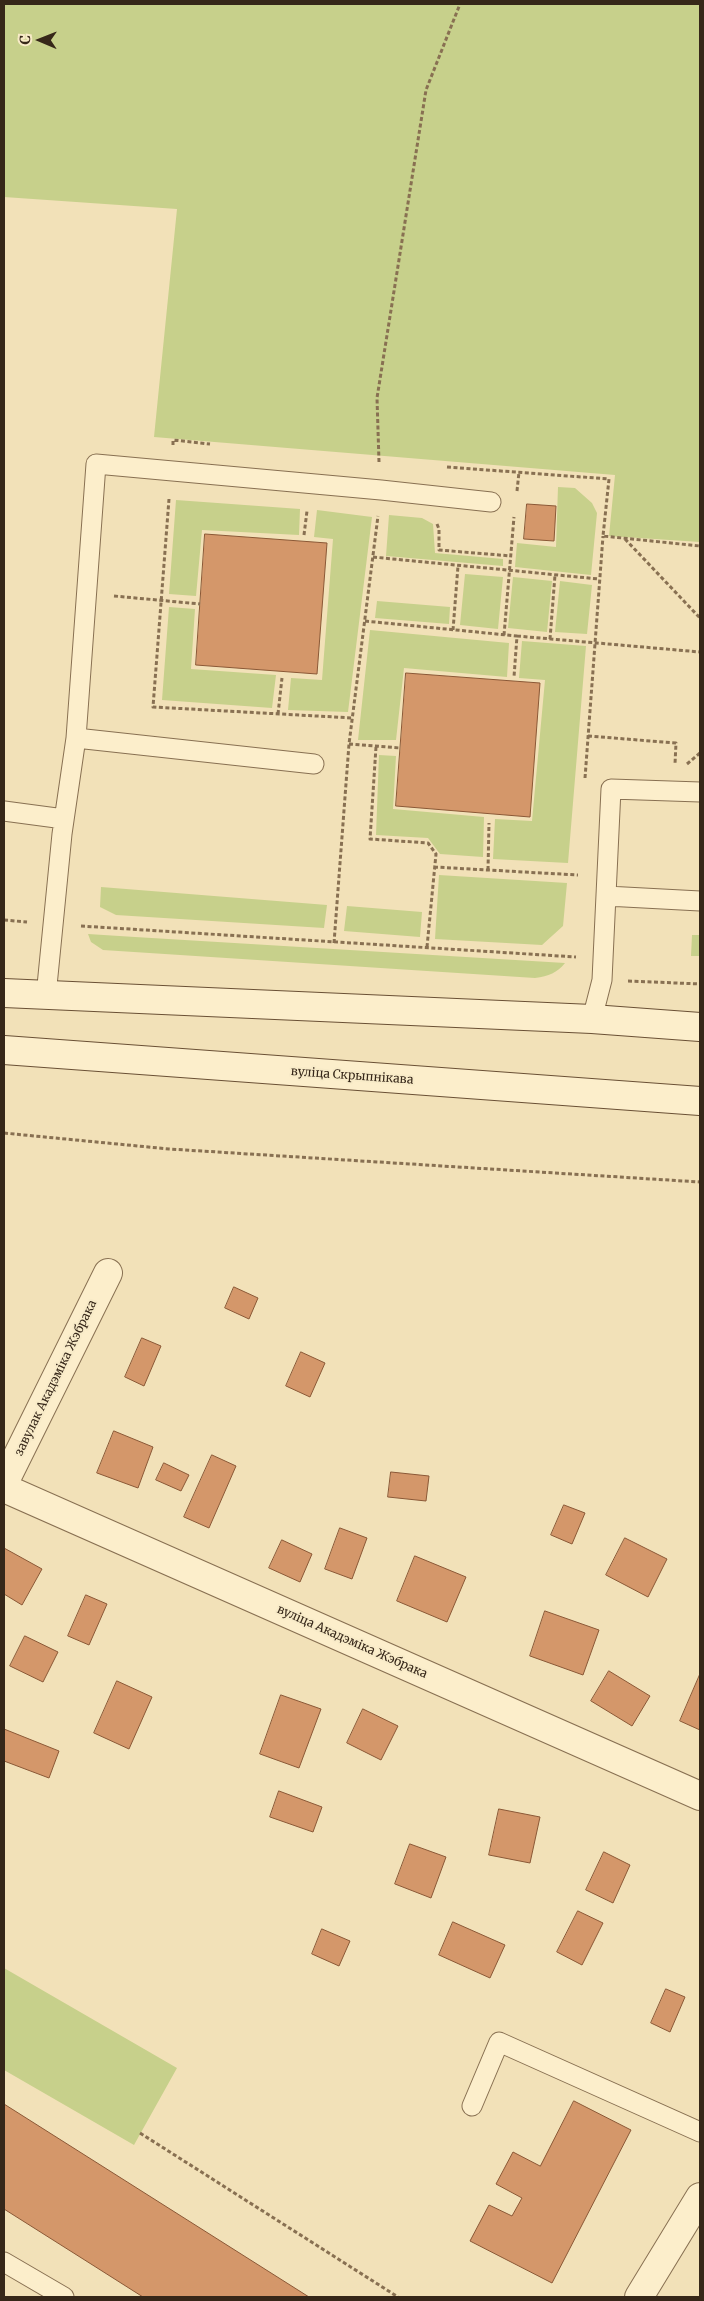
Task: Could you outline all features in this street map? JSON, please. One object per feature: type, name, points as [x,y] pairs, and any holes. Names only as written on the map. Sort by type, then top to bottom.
[{"type":"main road","points":[[4,993],[592,1020],[700,1027]]},
{"type":"main road","name":"вуліца Скрыпнікава","points":[[4,1050],[700,1101]]},
{"type":"main road","name":"завулак Акадэміка Жэбрака","points":[[4,1483],[108,1273]]},
{"type":"main road","name":"вуліца Акадэміка Жэбрака","points":[[4,1488],[700,1796]]},
{"type":"main road","points":[[639,2297],[700,2197]]},
{"type":"lane","points":[[46,996],[64,819],[76,738],[96,464],[491,502]]},
{"type":"lane","points":[[76,738],[314,764]]},
{"type":"lane","points":[[592,1020],[602,980],[611,789],[700,792]]},
{"type":"lane","points":[[4,811],[64,819]]},
{"type":"lane","points":[[606,896],[700,901]]},
{"type":"lane","points":[[472,2106],[498,2042],[700,2132]]},
{"type":"lane","points":[[4,2262],[64,2297]]},
{"type":"path","points":[[334,943],[349,744],[381,490],[377,398],[426,90],[460,4]]},
{"type":"path","points":[[212,445],[173,440],[153,707],[353,718]]},
{"type":"path","points":[[370,462],[380,463]]},
{"type":"path","points":[[439,467],[609,479],[599,579],[585,786]]},
{"type":"path","points":[[516,500],[518,472]]},
{"type":"path","points":[[304,535],[308,504]]},
{"type":"path","points":[[504,635],[515,509]]},
{"type":"path","points":[[434,518],[439,529],[439,550],[511,556]]},
{"type":"path","points":[[603,536],[700,546]]},
{"type":"path","points":[[624,538],[700,618]]},
{"type":"path","points":[[373,558],[599,579]]},
{"type":"path","points":[[453,630],[458,566]]},
{"type":"path","points":[[550,639],[555,575]]},
{"type":"path","points":[[87,593],[200,604]]},
{"type":"path","points":[[365,621],[700,652]]},
{"type":"path","points":[[514,677],[517,636]]},
{"type":"path","points":[[278,714],[282,678]]},
{"type":"path","points":[[588,736],[676,743],[675,766]]},
{"type":"path","points":[[349,744],[400,748]]},
{"type":"path","points":[[376,747],[370,839],[428,843],[436,854],[427,947]]},
{"type":"path","points":[[681,769],[700,754]]},
{"type":"path","points":[[488,870],[490,823]]},
{"type":"path","points":[[578,884],[579,865]]},
{"type":"path","points":[[434,867],[578,875]]},
{"type":"path","points":[[4,920],[334,943],[574,956],[602,980],[700,984]]},
{"type":"path","points":[[4,1133],[169,1149],[700,1182]]},
{"type":"path","points":[[140,2133],[398,2297]]},
{"type":"green space","points":[[4,4],[700,4],[700,542],[609,536],[615,475],[154,437],[177,209],[4,197]]},
{"type":"green space","points":[[558,487],[575,488],[592,503],[597,513],[591,575],[515,567],[517,543],[556,547]]},
{"type":"green space","points":[[176,500],[300,509],[299,535],[202,530],[196,596],[169,594]]},
{"type":"green space","points":[[317,510],[372,517],[348,712],[288,710],[291,678],[322,680],[333,539],[314,537]]},
{"type":"green space","points":[[389,515],[422,518],[433,524],[435,553],[503,559],[503,566],[386,556]]},
{"type":"green space","points":[[465,574],[503,577],[498,629],[460,625]]},
{"type":"green space","points":[[513,577],[552,581],[547,632],[508,628]]},
{"type":"green space","points":[[560,581],[592,585],[587,634],[555,632]]},
{"type":"green space","points":[[377,601],[450,607],[449,624],[375,618]]},
{"type":"green space","points":[[169,607],[195,609],[191,669],[276,675],[272,708],[162,700]]},
{"type":"green space","points":[[370,630],[509,643],[507,677],[404,668],[396,740],[358,740]]},
{"type":"green space","points":[[522,641],[586,646],[568,863],[493,859],[495,819],[532,821],[545,680],[519,678]]},
{"type":"green space","points":[[379,755],[396,756],[393,809],[484,817],[483,857],[440,854],[428,838],[376,835]]},
{"type":"green space","points":[[439,875],[567,883],[563,926],[542,945],[435,939]]},
{"type":"green space","points":[[101,887],[327,905],[324,928],[116,915],[100,907]]},
{"type":"green space","points":[[347,906],[422,912],[420,937],[344,931]]},
{"type":"green space","points":[[88,934],[565,963],[552,974],[535,978],[103,950],[91,942]]},
{"type":"green space","points":[[692,935],[700,935],[700,956],[691,956]]},
{"type":"green space","points":[[4,1968],[177,2068],[134,2145],[4,2070]]},
{"type":"building","points":[[527,504],[556,506],[554,541],[524,539]]},
{"type":"building","points":[[205,534],[327,543],[317,674],[196,665]]},
{"type":"building","points":[[406,673],[540,683],[530,817],[396,806]]},
{"type":"building","points":[[234,1287],[258,1298],[249,1319],[225,1308]]},
{"type":"building","points":[[142,1338],[161,1346],[144,1386],[125,1377]]},
{"type":"building","points":[[301,1352],[325,1363],[310,1397],[286,1386]]},
{"type":"building","points":[[114,1431],[153,1447],[138,1488],[97,1473]]},
{"type":"building","points":[[212,1455],[236,1466],[209,1528],[184,1517]]},
{"type":"building","points":[[164,1463],[189,1475],[181,1491],[156,1480]]},
{"type":"building","points":[[391,1472],[429,1476],[426,1501],[388,1497]]},
{"type":"building","points":[[564,1505],[585,1513],[572,1544],[551,1535]]},
{"type":"building","points":[[340,1528],[367,1538],[352,1579],[325,1569]]},
{"type":"building","points":[[625,1538],[667,1559],[648,1597],[606,1575]]},
{"type":"building","points":[[282,1540],[312,1554],[300,1582],[269,1568]]},
{"type":"building","points":[[4,1548],[42,1569],[22,1605],[4,1594]]},
{"type":"building","points":[[415,1556],[466,1577],[447,1622],[397,1601]]},
{"type":"building","points":[[86,1595],[107,1604],[89,1645],[68,1636]]},
{"type":"building","points":[[545,1611],[599,1630],[583,1675],[530,1656]]},
{"type":"building","points":[[25,1636],[58,1652],[43,1682],[10,1666]]},
{"type":"building","points":[[609,1671],[650,1696],[632,1726],[591,1701]]},
{"type":"building","points":[[700,1674],[700,1730],[680,1721]]},
{"type":"building","points":[[117,1681],[152,1697],[129,1749],[94,1733]]},
{"type":"building","points":[[281,1695],[321,1709],[299,1768],[260,1754]]},
{"type":"building","points":[[363,1709],[398,1726],[381,1760],[347,1743]]},
{"type":"building","points":[[4,1729],[59,1751],[49,1778],[4,1761]]},
{"type":"building","points":[[279,1791],[322,1807],[313,1832],[270,1817]]},
{"type":"building","points":[[499,1809],[540,1817],[530,1863],[489,1855]]},
{"type":"building","points":[[410,1844],[446,1857],[431,1898],[395,1884]]},
{"type":"building","points":[[604,1852],[630,1865],[613,1903],[586,1890]]},
{"type":"building","points":[[578,1911],[603,1923],[582,1965],[557,1952]]},
{"type":"building","points":[[453,1922],[505,1945],[490,1978],[439,1955]]},
{"type":"building","points":[[322,1929],[350,1941],[339,1966],[312,1954]]},
{"type":"building","points":[[666,1989],[685,1997],[670,2032],[651,2023]]},
{"type":"building","points":[[574,2101],[631,2130],[552,2283],[470,2241],[489,2205],[512,2216],[522,2198],[496,2184],[513,2152],[540,2166]]},
{"type":"building","points":[[4,2104],[309,2297],[143,2297],[4,2209]]}]
